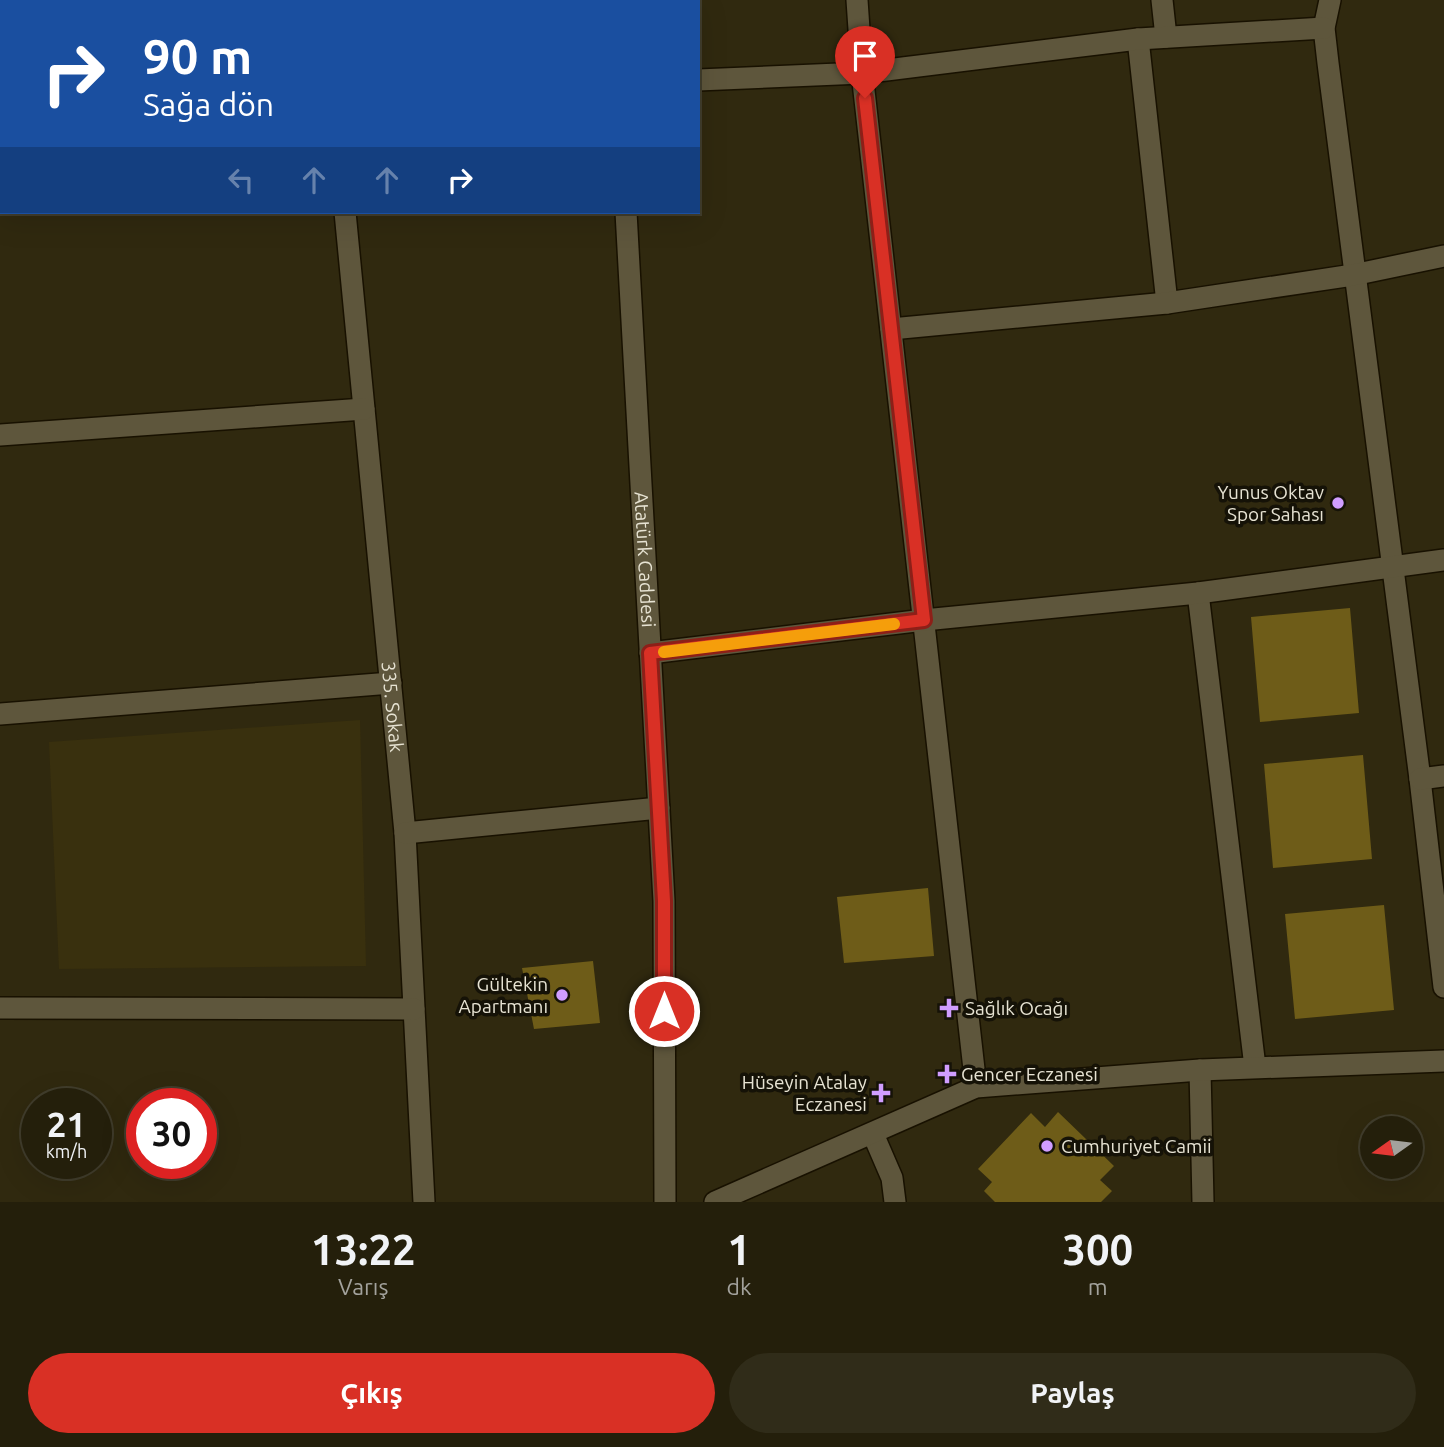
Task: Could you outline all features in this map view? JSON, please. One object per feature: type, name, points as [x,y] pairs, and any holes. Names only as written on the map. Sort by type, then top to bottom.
[{"type":"street","points":[[857,0],[862,72],[976,1087]]},
{"type":"street","points":[[1162,0],[1166,37]]},
{"type":"street","points":[[1330,0],[1324,28],[1444,987]]},
{"type":"street","points":[[700,80],[862,72],[1138,39],[1324,28]]},
{"type":"street","points":[[1138,39],[1167,303]]},
{"type":"street","name":"335. Sokak","points":[[345,214],[405,833],[424,1202]]},
{"type":"street","name":"Atatürk Caddesi","points":[[626,214],[664,901],[665,1202]]},
{"type":"street","points":[[891,329],[1167,303],[1353,275],[1444,256]]},
{"type":"street","points":[[0,435],[364,409]]},
{"type":"street","points":[[650,653],[924,620],[1198,593],[1444,559]]},
{"type":"street","points":[[1198,593],[1255,1067]]},
{"type":"street","points":[[0,713],[391,683]]},
{"type":"street","points":[[1420,779],[1444,776]]},
{"type":"street","points":[[405,833],[659,808]]},
{"type":"street","points":[[0,1008],[414,1009]]},
{"type":"street","points":[[715,1202],[976,1087],[1200,1070],[1444,1061]]},
{"type":"street","points":[[1200,1070],[1203,1202]]},
{"type":"street","points":[[873,1134],[892,1178],[895,1202]]},
{"type":"shaded area","points":[[360,720],[366,966],[59,969],[49,742]]},
{"type":"building","points":[[1350,608],[1359,713],[1260,722],[1251,617]]},
{"type":"building","points":[[1363,755],[1372,859],[1273,868],[1264,764]]},
{"type":"building","points":[[928,888],[934,956],[844,963],[837,897]]},
{"type":"building","points":[[1384,905],[1394,1010],[1295,1019],[1285,914]]},
{"type":"building","name":"Gültekin Apartmanı","points":[[593,961],[600,1023],[534,1029],[522,968]]},
{"type":"building","name":"Cumhuriyet Camii","points":[[1058,1112],[1114,1166],[1100,1180],[1112,1191],[1101,1202],[995,1202],[984,1191],[992,1182],[978,1169],[1031,1113],[1045,1127]]},
{"type":"slow traffic","points":[[664,652],[894,624]]},
{"type":"place","name":"Yunus Oktav Spor Sahası","points":[[1338,503]]},
{"type":"place","name":"Gültekin Apartmanı","points":[[562,995]]},
{"type":"place","name":"Sağlık Ocağı","points":[[949,1008]]},
{"type":"place","name":"Gencer Eczanesi","points":[[947,1074]]},
{"type":"place","name":"Hüseyin Atalay Eczanesi","points":[[881,1093]]},
{"type":"place","name":"Cumhuriyet Camii","points":[[1047,1146]]},
{"type":"route","points":[[664,1011],[664,901],[650,653],[924,620],[865,98]]}]
